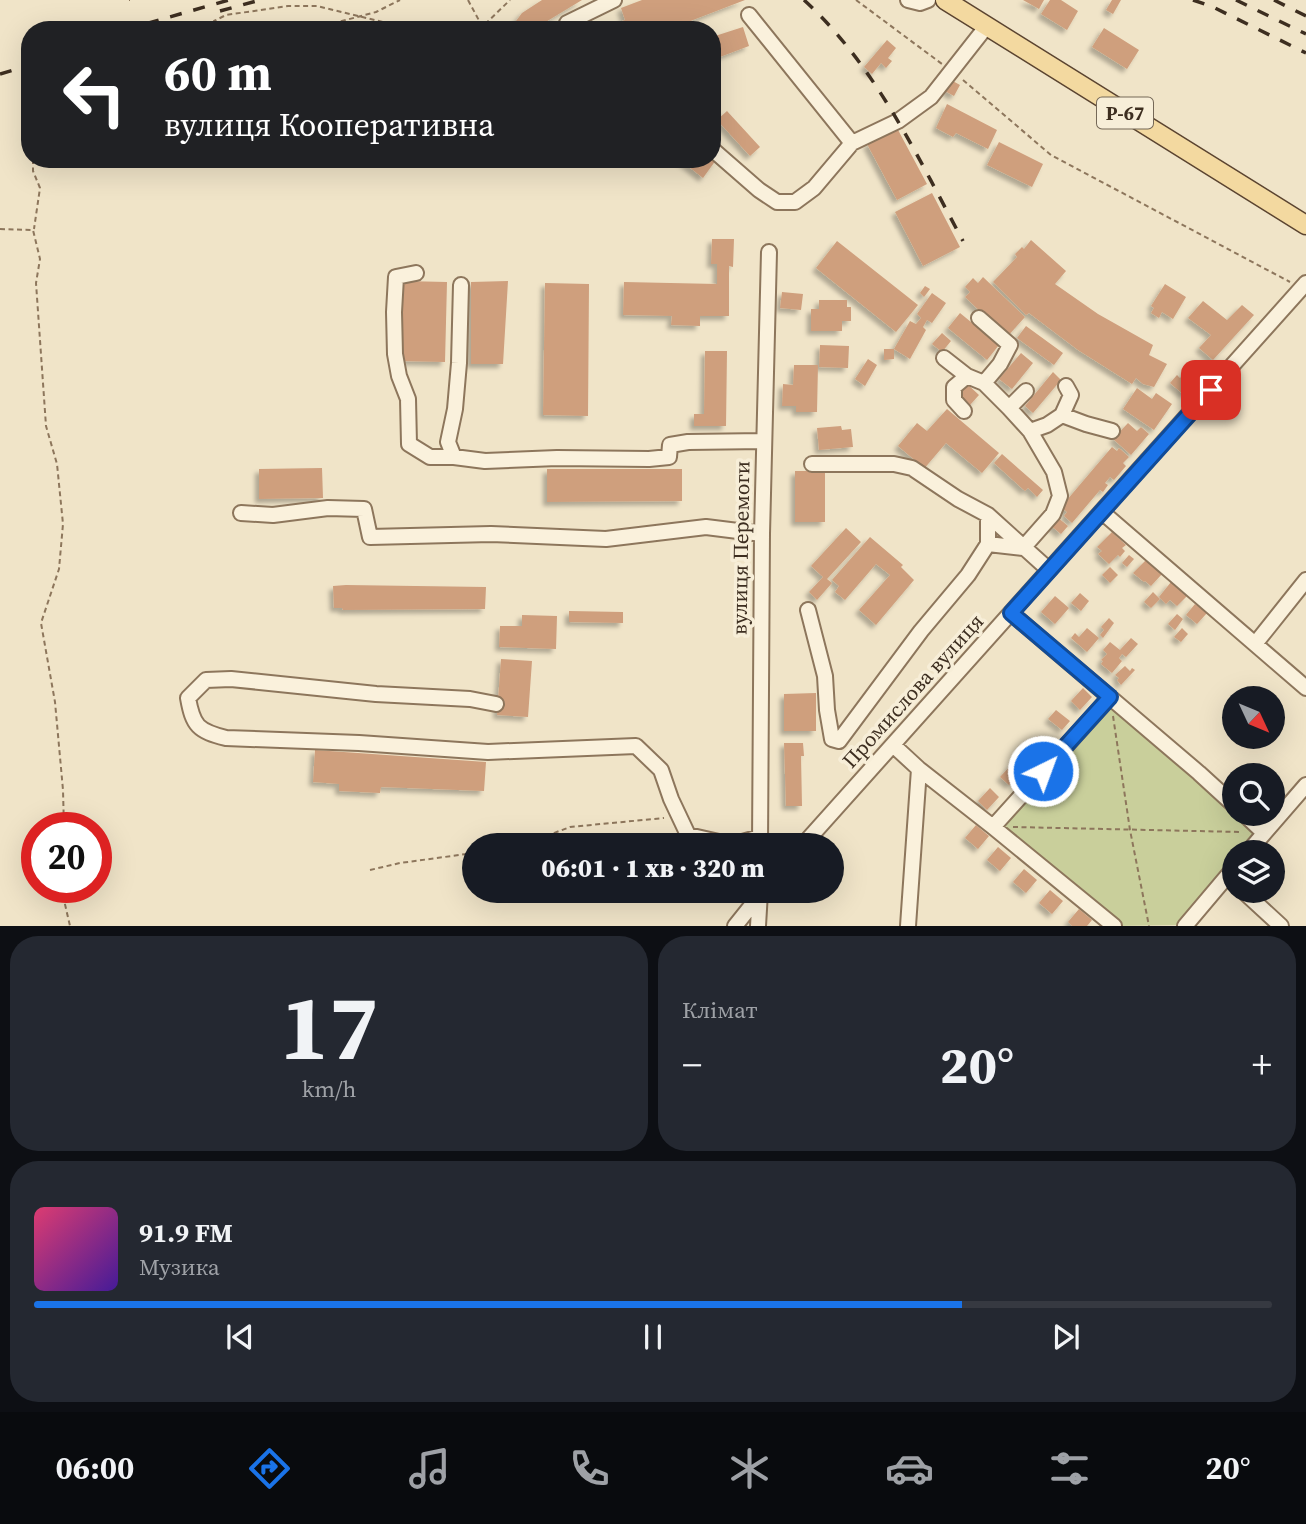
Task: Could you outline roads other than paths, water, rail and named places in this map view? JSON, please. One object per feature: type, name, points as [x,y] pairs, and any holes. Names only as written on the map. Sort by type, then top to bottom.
[{"type":"main road","name":"Р-67","points":[[945,0],[1306,225]]},
{"type":"street","points":[[570,21],[614,0]]},
{"type":"street","points":[[908,0],[920,3],[928,0]]},
{"type":"street","points":[[749,15],[852,143]]},
{"type":"street","points":[[721,157],[777,202],[794,202],[814,188],[852,143],[898,121],[930,96],[986,27]]},
{"type":"street","name":"вулиця Перемоги","points":[[760,833],[762,534],[769,252]]},
{"type":"street","points":[[416,273],[396,277],[395,354],[399,376],[408,399],[408,444],[430,457],[485,461],[557,458],[649,459],[669,457],[670,445],[688,442],[764,440]]},
{"type":"street","points":[[454,457],[448,442],[455,409],[459,363],[461,285]]},
{"type":"street","name":"Промислова вулиця","points":[[814,833],[1304,286]]},
{"type":"street","points":[[979,318],[1010,345],[1000,365],[984,383]]},
{"type":"street","points":[[944,358],[967,376],[984,383],[1009,408],[1030,431],[1054,472],[1060,496],[1053,514],[1023,548]]},
{"type":"street","points":[[964,411],[954,401],[954,387],[967,376]]},
{"type":"street","points":[[1030,431],[1047,425],[1062,415],[1070,395],[1066,386]]},
{"type":"street","points":[[1009,408],[1026,391]]},
{"type":"street","points":[[1062,415],[1112,431]]},
{"type":"street","points":[[812,464],[894,464],[912,468],[988,516],[1049,570]]},
{"type":"street","points":[[241,513],[273,516],[328,508],[364,509],[370,537],[491,534],[606,539],[706,527],[762,534]]},
{"type":"street","points":[[1102,512],[1306,688]]},
{"type":"street","points":[[808,610],[825,676],[832,739],[839,741],[921,631],[968,575],[988,544],[988,516]]},
{"type":"street","points":[[988,544],[1023,548]]},
{"type":"street","points":[[1255,644],[1306,580]]},
{"type":"street","points":[[1011,613],[1222,795]]},
{"type":"street","points":[[496,704],[470,699],[376,694],[231,680],[206,680],[188,698],[191,716],[205,733],[226,738],[359,743],[488,752],[636,746],[661,770],[687,833]]},
{"type":"street","points":[[993,827],[1110,697]]},
{"type":"street","points":[[893,745],[1114,926]]},
{"type":"street","points":[[908,926],[919,769]]},
{"type":"street","points":[[1258,840],[1306,785]]},
{"type":"street","points":[[1257,826],[1264,833]]},
{"type":"street","points":[[1185,926],[1222,887]]},
{"type":"street","points":[[735,926],[753,903]]},
{"type":"street","points":[[758,926],[760,903]]},
{"type":"street","points":[[1256,903],[1281,926]]},
{"type":"railway","points":[[156,21],[229,0]]},
{"type":"railway","points":[[220,11],[260,0]]},
{"type":"railway","points":[[804,0],[830,26],[874,83],[963,241]]},
{"type":"railway","points":[[1193,0],[1213,7],[1306,53]]},
{"type":"railway","points":[[1236,0],[1306,34]]},
{"type":"railway","points":[[1274,0],[1306,16]]},
{"type":"railway","points":[[0,74],[21,68]]}]
